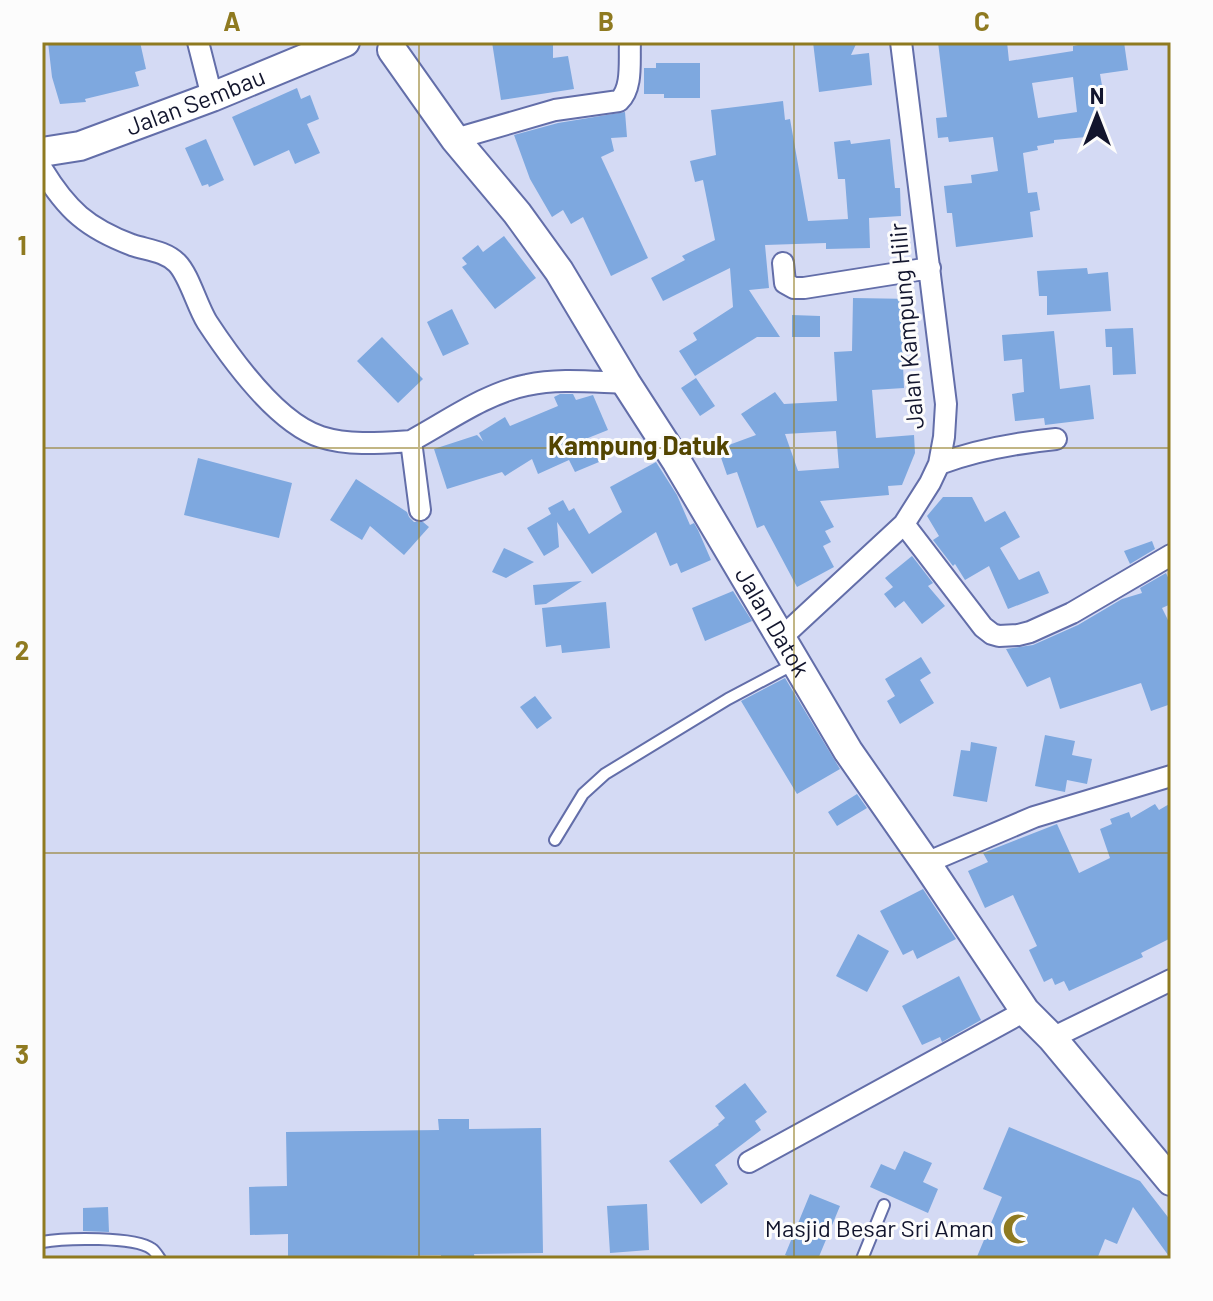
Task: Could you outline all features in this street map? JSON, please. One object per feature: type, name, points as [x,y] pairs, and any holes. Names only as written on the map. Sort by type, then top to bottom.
[{"type":"main road","name":"Jalan Sembau","points":[[42,152],[80,146],[212,97],[345,42]]},
{"type":"main road","points":[[356,42],[375,54],[384,54],[397,46]]},
{"type":"main road","name":"Jalan Datok","points":[[397,46],[455,139],[517,213],[559,271],[677,462],[848,751],[1025,1011],[1052,1038],[1171,1181]]},
{"type":"street","points":[[198,42],[212,97]]},
{"type":"street","points":[[455,139],[555,110],[619,101],[626,93],[629,80],[630,42]]},
{"type":"street","name":"Jalan Kampung Hilir","points":[[781,638],[904,524],[939,464],[946,404],[901,42]]},
{"type":"street","points":[[42,169],[56,192],[78,216],[101,232],[168,257],[178,264],[206,320],[243,372],[281,414],[305,431],[361,444],[411,441],[480,403],[528,384],[557,381],[626,383]]},
{"type":"street","points":[[783,263],[785,283],[794,288],[930,268]]},
{"type":"street","points":[[939,464],[980,451],[1056,439]]},
{"type":"street","points":[[411,441],[420,510]]},
{"type":"street","points":[[904,524],[983,627],[999,636],[1018,635],[1072,613],[1171,555]]},
{"type":"street","points":[[926,863],[1034,817],[1171,776]]},
{"type":"street","points":[[1052,1038],[1171,980]]},
{"type":"street","points":[[749,1162],[1025,1011]]},
{"type":"lane","points":[[555,840],[583,794],[605,774],[728,699],[796,663]]},
{"type":"lane","points":[[862,1259],[884,1205]]},
{"type":"lane","points":[[42,1242],[129,1241],[151,1248],[160,1259]]},
{"type":"building","points":[[48,42],[140,42],[146,69],[135,72],[139,86],[85,99],[86,102],[60,104],[52,77]]},
{"type":"building","points":[[492,42],[553,42],[553,58],[568,56],[574,89],[501,100]]},
{"type":"building","points":[[813,42],[857,42],[851,55],[869,53],[872,85],[819,92]]},
{"type":"building","points":[[938,42],[1007,42],[1009,61],[1073,51],[1073,46],[1078,42],[1124,42],[1128,70],[1100,74],[1104,97],[1095,98],[1097,136],[1054,140],[1054,143],[1037,146],[1038,150],[1023,153],[1028,193],[1037,192],[1040,210],[1030,212],[1033,237],[956,247],[952,213],[947,213],[944,186],[972,183],[971,175],[998,171],[993,137],[949,142],[948,137],[938,138],[936,118],[947,117]],"holes":[[[1073,77],[1077,112],[1038,118],[1032,83]]]},
{"type":"building","points":[[656,63],[700,63],[700,98],[664,98],[664,94],[644,94],[644,68],[656,68]]},
{"type":"building","points":[[297,88],[301,99],[310,95],[319,119],[307,124],[320,153],[295,164],[289,150],[254,166],[232,117]]},
{"type":"building","points":[[783,101],[785,120],[790,119],[808,221],[848,219],[845,179],[838,179],[834,142],[850,140],[851,144],[890,139],[895,188],[900,188],[901,216],[869,218],[870,248],[826,249],[826,243],[765,245],[769,288],[749,290],[780,337],[757,337],[695,376],[679,351],[697,340],[693,333],[733,307],[730,268],[663,301],[651,278],[685,260],[682,256],[715,240],[703,180],[695,182],[690,161],[716,155],[711,110]]},
{"type":"building","points":[[625,112],[627,137],[611,138],[614,151],[601,157],[648,258],[611,276],[583,217],[571,224],[563,210],[552,217],[530,179],[514,135],[558,123]]},
{"type":"building","points":[[206,139],[224,180],[209,187],[208,184],[202,186],[185,148]]},
{"type":"building","points":[[504,236],[536,278],[495,309],[462,267],[467,264],[462,258],[478,245],[483,252]]},
{"type":"building","points":[[1087,268],[1088,274],[1108,272],[1111,311],[1047,315],[1047,296],[1039,296],[1037,271]]},
{"type":"building","points":[[853,298],[913,299],[912,343],[902,343],[904,388],[872,390],[876,438],[914,435],[915,453],[902,485],[888,486],[889,495],[820,501],[834,527],[825,531],[831,542],[823,546],[834,567],[797,587],[764,525],[757,528],[737,472],[727,475],[718,449],[756,435],[741,414],[775,392],[784,404],[837,401],[834,352],[852,351]],"holes":[[[836,431],[839,468],[798,471],[785,434]]]},
{"type":"building","points":[[452,309],[469,344],[443,356],[427,322]]},
{"type":"building","points":[[792,315],[820,316],[820,337],[792,337]]},
{"type":"building","points":[[1133,328],[1136,374],[1113,375],[1112,347],[1106,347],[1105,329]]},
{"type":"building","points":[[1054,331],[1060,389],[1090,385],[1094,419],[1045,425],[1044,418],[1015,421],[1012,394],[1024,392],[1022,359],[1004,361],[1002,335]]},
{"type":"building","points":[[382,337],[423,379],[398,403],[357,361]]},
{"type":"building","points":[[696,378],[715,406],[700,416],[681,388]]},
{"type":"building","points":[[573,394],[576,400],[593,395],[608,430],[588,438],[599,462],[575,472],[569,460],[538,474],[532,459],[505,476],[502,472],[447,489],[434,449],[477,435],[483,441],[479,433],[505,417],[510,426],[558,406],[554,397]]},
{"type":"building","points":[[198,458],[292,483],[279,538],[184,515]]},
{"type":"building","points":[[656,462],[677,495],[690,525],[694,523],[698,530],[711,560],[681,573],[677,563],[670,566],[656,532],[592,574],[557,522],[559,547],[544,556],[527,528],[551,514],[548,508],[563,500],[569,511],[574,508],[589,534],[622,512],[610,487]]},
{"type":"building","points":[[356,479],[407,512],[414,522],[423,522],[429,527],[404,555],[370,526],[362,540],[330,520]]},
{"type":"building","points":[[943,497],[972,497],[985,522],[1005,511],[1020,537],[1000,548],[1019,580],[1039,571],[1049,593],[1008,609],[989,566],[965,580],[933,540],[939,536],[927,516]]},
{"type":"building","points":[[1152,541],[1155,549],[1130,564],[1124,551]]},
{"type":"building","points":[[504,548],[534,562],[506,578],[492,572]]},
{"type":"building","points":[[912,556],[933,583],[928,586],[945,606],[922,624],[904,601],[895,608],[884,594],[893,587],[885,578]]},
{"type":"building","points":[[1166,573],[1171,584],[1171,604],[1162,608],[1171,626],[1171,704],[1151,711],[1141,683],[1060,709],[1050,677],[1027,687],[1006,649],[1033,645],[1078,625],[1122,599],[1142,593],[1140,588]]},
{"type":"building","points":[[582,581],[546,604],[535,605],[533,585]]},
{"type":"building","points":[[733,591],[752,621],[705,641],[692,608]]},
{"type":"building","points":[[606,602],[610,648],[562,653],[561,645],[546,647],[542,608]]},
{"type":"building","points":[[921,657],[931,673],[920,680],[934,703],[900,724],[887,701],[895,696],[885,679]]},
{"type":"building","points":[[785,678],[840,769],[797,794],[741,701]]},
{"type":"building","points":[[535,696],[552,718],[537,729],[520,707]]},
{"type":"building","points":[[1045,735],[1075,741],[1072,755],[1092,759],[1087,784],[1067,780],[1065,792],[1035,786]]},
{"type":"building","points":[[971,742],[997,747],[987,802],[953,796],[961,750],[970,751]]},
{"type":"building","points":[[857,794],[867,808],[837,826],[828,812]]},
{"type":"building","points":[[1171,803],[1171,938],[1141,953],[1143,957],[1069,991],[1064,981],[1055,985],[1052,978],[1044,982],[1029,950],[1037,946],[1013,895],[985,908],[968,871],[988,862],[983,853],[1057,824],[1079,873],[1110,858],[1100,829],[1112,824],[1110,819],[1129,812],[1131,818],[1155,804],[1159,810]]},
{"type":"building","points":[[923,889],[956,939],[917,959],[913,950],[903,955],[880,911]]},
{"type":"building","points":[[858,934],[889,951],[867,992],[836,976]]},
{"type":"building","points":[[959,976],[981,1020],[942,1042],[940,1037],[922,1045],[902,1006]]},
{"type":"building","points":[[745,1083],[767,1112],[755,1121],[761,1130],[715,1165],[728,1184],[701,1204],[669,1161],[719,1125],[725,1118],[715,1106]]},
{"type":"building","points":[[438,1119],[469,1119],[469,1129],[541,1128],[543,1253],[474,1254],[475,1259],[441,1259],[441,1255],[288,1257],[288,1234],[250,1235],[249,1187],[287,1186],[286,1132],[439,1130]]},
{"type":"building","points":[[1009,1127],[1140,1181],[1171,1221],[1171,1259],[1133,1207],[1117,1244],[1105,1239],[1097,1259],[976,1259],[1002,1197],[983,1189]]},
{"type":"building","points":[[904,1151],[932,1163],[923,1182],[938,1189],[928,1213],[870,1187],[881,1164],[895,1170]]},
{"type":"building","points":[[810,1194],[840,1206],[818,1259],[794,1259],[785,1255]]},
{"type":"building","points":[[647,1204],[649,1250],[610,1253],[607,1206]]},
{"type":"building","points":[[108,1207],[109,1232],[83,1231],[83,1208]]},
{"type":"place","name":"Masjid Besar Sri Aman","points":[[1018,1229]]},
{"type":"district","name":"Kampung Datuk","points":[[639,446]]}]
